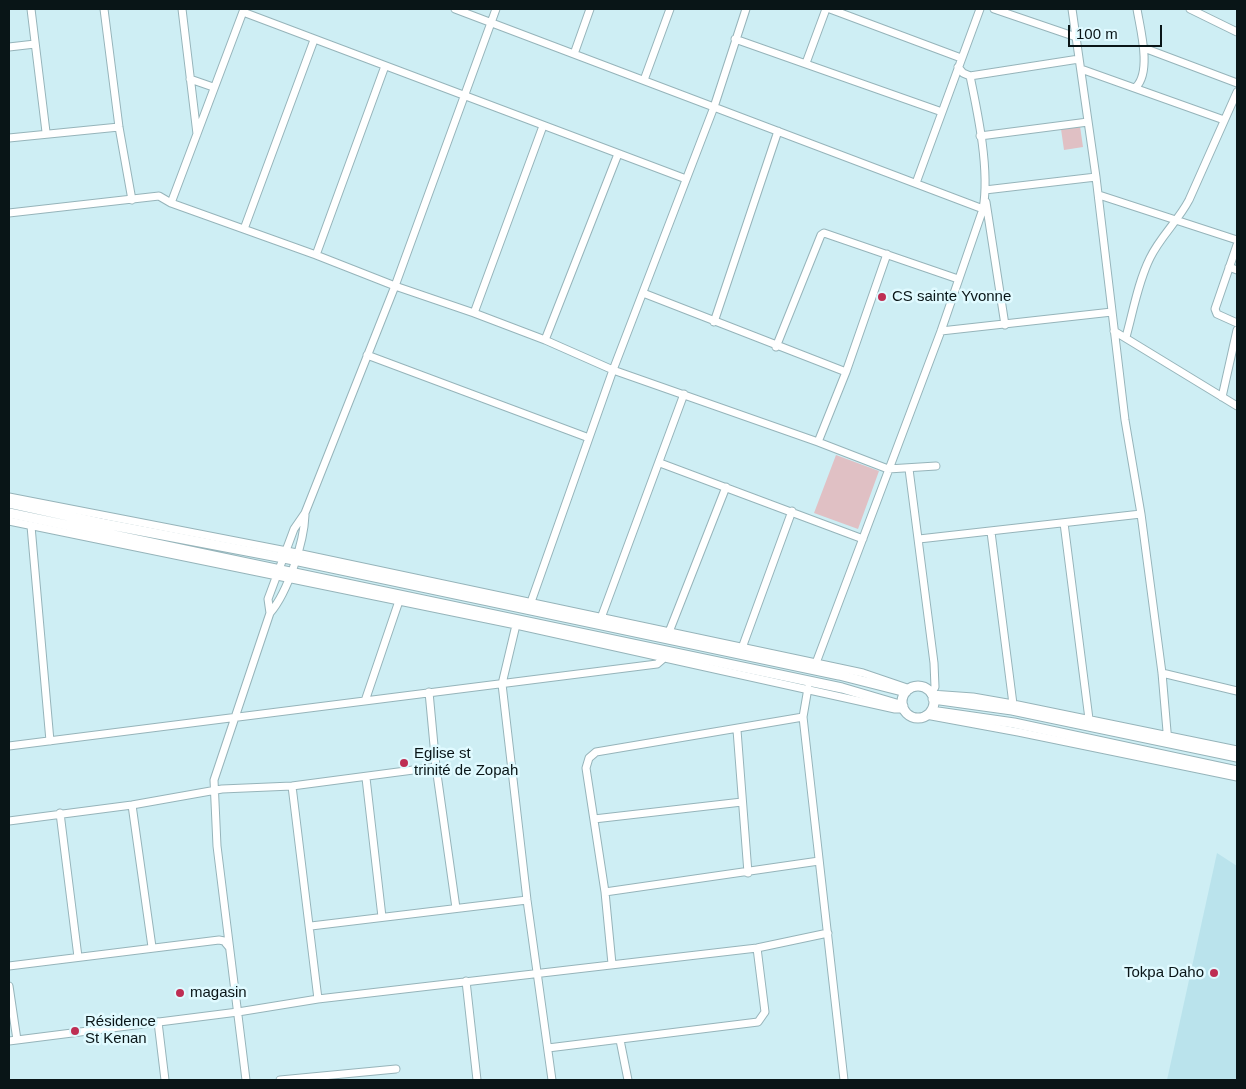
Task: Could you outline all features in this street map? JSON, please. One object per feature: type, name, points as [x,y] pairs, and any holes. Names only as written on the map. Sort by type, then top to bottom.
[{"type":"main road","points":[[9,503],[100,523],[296,557],[908,691],[923,688],[932,696],[1168,739],[1237,757]]},
{"type":"main road","points":[[9,513],[289,575],[842,688],[903,707],[914,717],[929,713],[1014,723],[1237,771]]},
{"type":"main road","points":[[903,707],[908,691]]},
{"type":"main road","points":[[929,713],[932,696]]},
{"type":"street","points":[[31,9],[46,132]]},
{"type":"street","points":[[104,9],[119,127],[132,200]]},
{"type":"street","points":[[182,9],[198,137]]},
{"type":"street","points":[[454,9],[984,209]]},
{"type":"street","points":[[270,613],[268,599],[284,555],[294,529],[305,513],[395,286],[496,9]]},
{"type":"street","points":[[574,54],[590,9]]},
{"type":"street","points":[[644,80],[670,9]]},
{"type":"street","points":[[530,602],[613,370],[714,107],[746,9]]},
{"type":"street","points":[[806,63],[828,9],[961,58]]},
{"type":"street","points":[[916,183],[980,9]]},
{"type":"street","points":[[994,9],[1076,37]]},
{"type":"street","points":[[1072,9],[1096,177],[1125,420],[1141,514],[1162,673],[1168,739]]},
{"type":"street","points":[[1136,9],[1144,48],[1142,77],[1136,86]]},
{"type":"street","points":[[1190,9],[1237,32]]},
{"type":"street","points":[[171,203],[198,137],[213,87],[243,10],[314,40],[686,179]]},
{"type":"street","points":[[244,229],[314,40]]},
{"type":"street","points":[[735,40],[806,63],[942,112]]},
{"type":"street","points":[[9,47],[35,44]]},
{"type":"street","points":[[1144,48],[1237,83]]},
{"type":"street","points":[[958,67],[963,73],[970,76],[1079,59]]},
{"type":"street","points":[[316,254],[385,66]]},
{"type":"street","points":[[1081,69],[1136,86],[1224,120]]},
{"type":"street","points":[[816,663],[941,331],[958,278],[984,209],[985,190],[980,136],[970,76]]},
{"type":"street","points":[[190,79],[213,87]]},
{"type":"street","points":[[1126,337],[1149,259],[1189,200],[1237,92]]},
{"type":"street","points":[[980,136],[1088,122]]},
{"type":"street","points":[[474,313],[543,126]]},
{"type":"street","points":[[9,138],[46,132],[119,127]]},
{"type":"street","points":[[714,322],[778,131]]},
{"type":"street","points":[[544,340],[618,154]]},
{"type":"street","points":[[985,190],[1096,177]]},
{"type":"street","points":[[1098,195],[1237,240]]},
{"type":"street","points":[[9,213],[159,196],[171,203],[316,254],[395,286],[474,313],[544,340],[613,370],[818,442],[888,469],[936,466]]},
{"type":"street","points":[[985,199],[1005,325]]},
{"type":"street","points":[[776,347],[821,235],[827,233],[958,278]]},
{"type":"street","points":[[1237,244],[1215,312],[1237,323]]},
{"type":"street","points":[[818,442],[846,372],[887,254]]},
{"type":"street","points":[[1229,267],[1237,270]]},
{"type":"street","points":[[643,293],[776,347],[846,372]]},
{"type":"street","points":[[941,331],[1112,312]]},
{"type":"street","points":[[1222,397],[1237,330]]},
{"type":"street","points":[[1114,331],[1237,406]]},
{"type":"street","points":[[367,355],[589,438]]},
{"type":"street","points":[[601,618],[684,394]]},
{"type":"street","points":[[660,463],[863,539]]},
{"type":"street","points":[[909,469],[934,663],[935,687],[932,696],[973,697],[1013,704],[1088,719],[1168,739],[1237,750]]},
{"type":"street","points":[[669,632],[726,487]]},
{"type":"street","points":[[9,497],[284,555]]},
{"type":"street","points":[[742,648],[792,511]]},
{"type":"street","points":[[247,1078],[217,846],[216,772],[270,613],[279,603],[296,557],[304,532],[305,513]]},
{"type":"street","points":[[919,539],[1141,514]]},
{"type":"street","points":[[9,521],[278,572]]},
{"type":"street","points":[[1064,523],[1088,719]]},
{"type":"street","points":[[31,526],[50,741]]},
{"type":"street","points":[[991,532],[1013,704]]},
{"type":"street","points":[[296,557],[530,602],[863,673],[908,691]]},
{"type":"street","points":[[289,575],[400,601],[808,688],[895,709],[903,707]]},
{"type":"street","points":[[365,701],[400,601]]},
{"type":"street","points":[[516,625],[502,684],[527,900],[552,1080]]},
{"type":"street","points":[[9,746],[235,719],[429,692],[657,664],[664,658]]},
{"type":"street","points":[[1162,673],[1237,691]]},
{"type":"street","points":[[808,688],[803,717],[844,1080]]},
{"type":"street","points":[[429,692],[436,767],[456,908]]},
{"type":"street","points":[[929,713],[1237,776]]},
{"type":"street","points":[[612,964],[605,892],[586,768],[589,758],[596,752],[737,730],[803,717]]},
{"type":"street","points":[[737,730],[748,873]]},
{"type":"street","points":[[9,821],[132,805],[216,791],[292,786],[366,778],[436,767]]},
{"type":"street","points":[[366,778],[382,918]]},
{"type":"street","points":[[292,786],[311,926],[318,999]]},
{"type":"street","points":[[594,819],[742,802]]},
{"type":"street","points":[[132,805],[152,947]]},
{"type":"street","points":[[60,813],[78,957]]},
{"type":"street","points":[[605,892],[819,862]]},
{"type":"street","points":[[311,926],[527,900]]},
{"type":"street","points":[[9,1041],[238,1012],[318,999],[757,948],[828,933]]},
{"type":"street","points":[[9,966],[219,940],[224,941],[229,947]]},
{"type":"street","points":[[548,1048],[758,1022],[765,1012],[757,948]]},
{"type":"street","points":[[466,981],[477,1080]]},
{"type":"street","points":[[9,986],[17,1040]]},
{"type":"street","points":[[158,1022],[165,1080]]},
{"type":"street","points":[[620,1040],[628,1080]]},
{"type":"street","points":[[280,1080],[329,1078],[396,1069]]},
{"type":"shaded area","points":[[1080,126],[1083,147],[1064,150],[1061,129]]},
{"type":"shaded area","points":[[836,455],[879,471],[858,529],[814,513]]},
{"type":"shaded area","name":"Tokpa Daho","points":[[1217,853],[1237,866],[1237,1080],[1167,1080]]},
{"type":"place","name":"CS sainte Yvonne","points":[[882,297]]},
{"type":"place","name":"Eglise st trinité de Zopah","points":[[404,763]]},
{"type":"place","name":"Tokpa Daho","points":[[1214,973]]},
{"type":"place","name":"magasin","points":[[180,993]]},
{"type":"place","name":"Résidence St Kenan","points":[[75,1031]]}]
